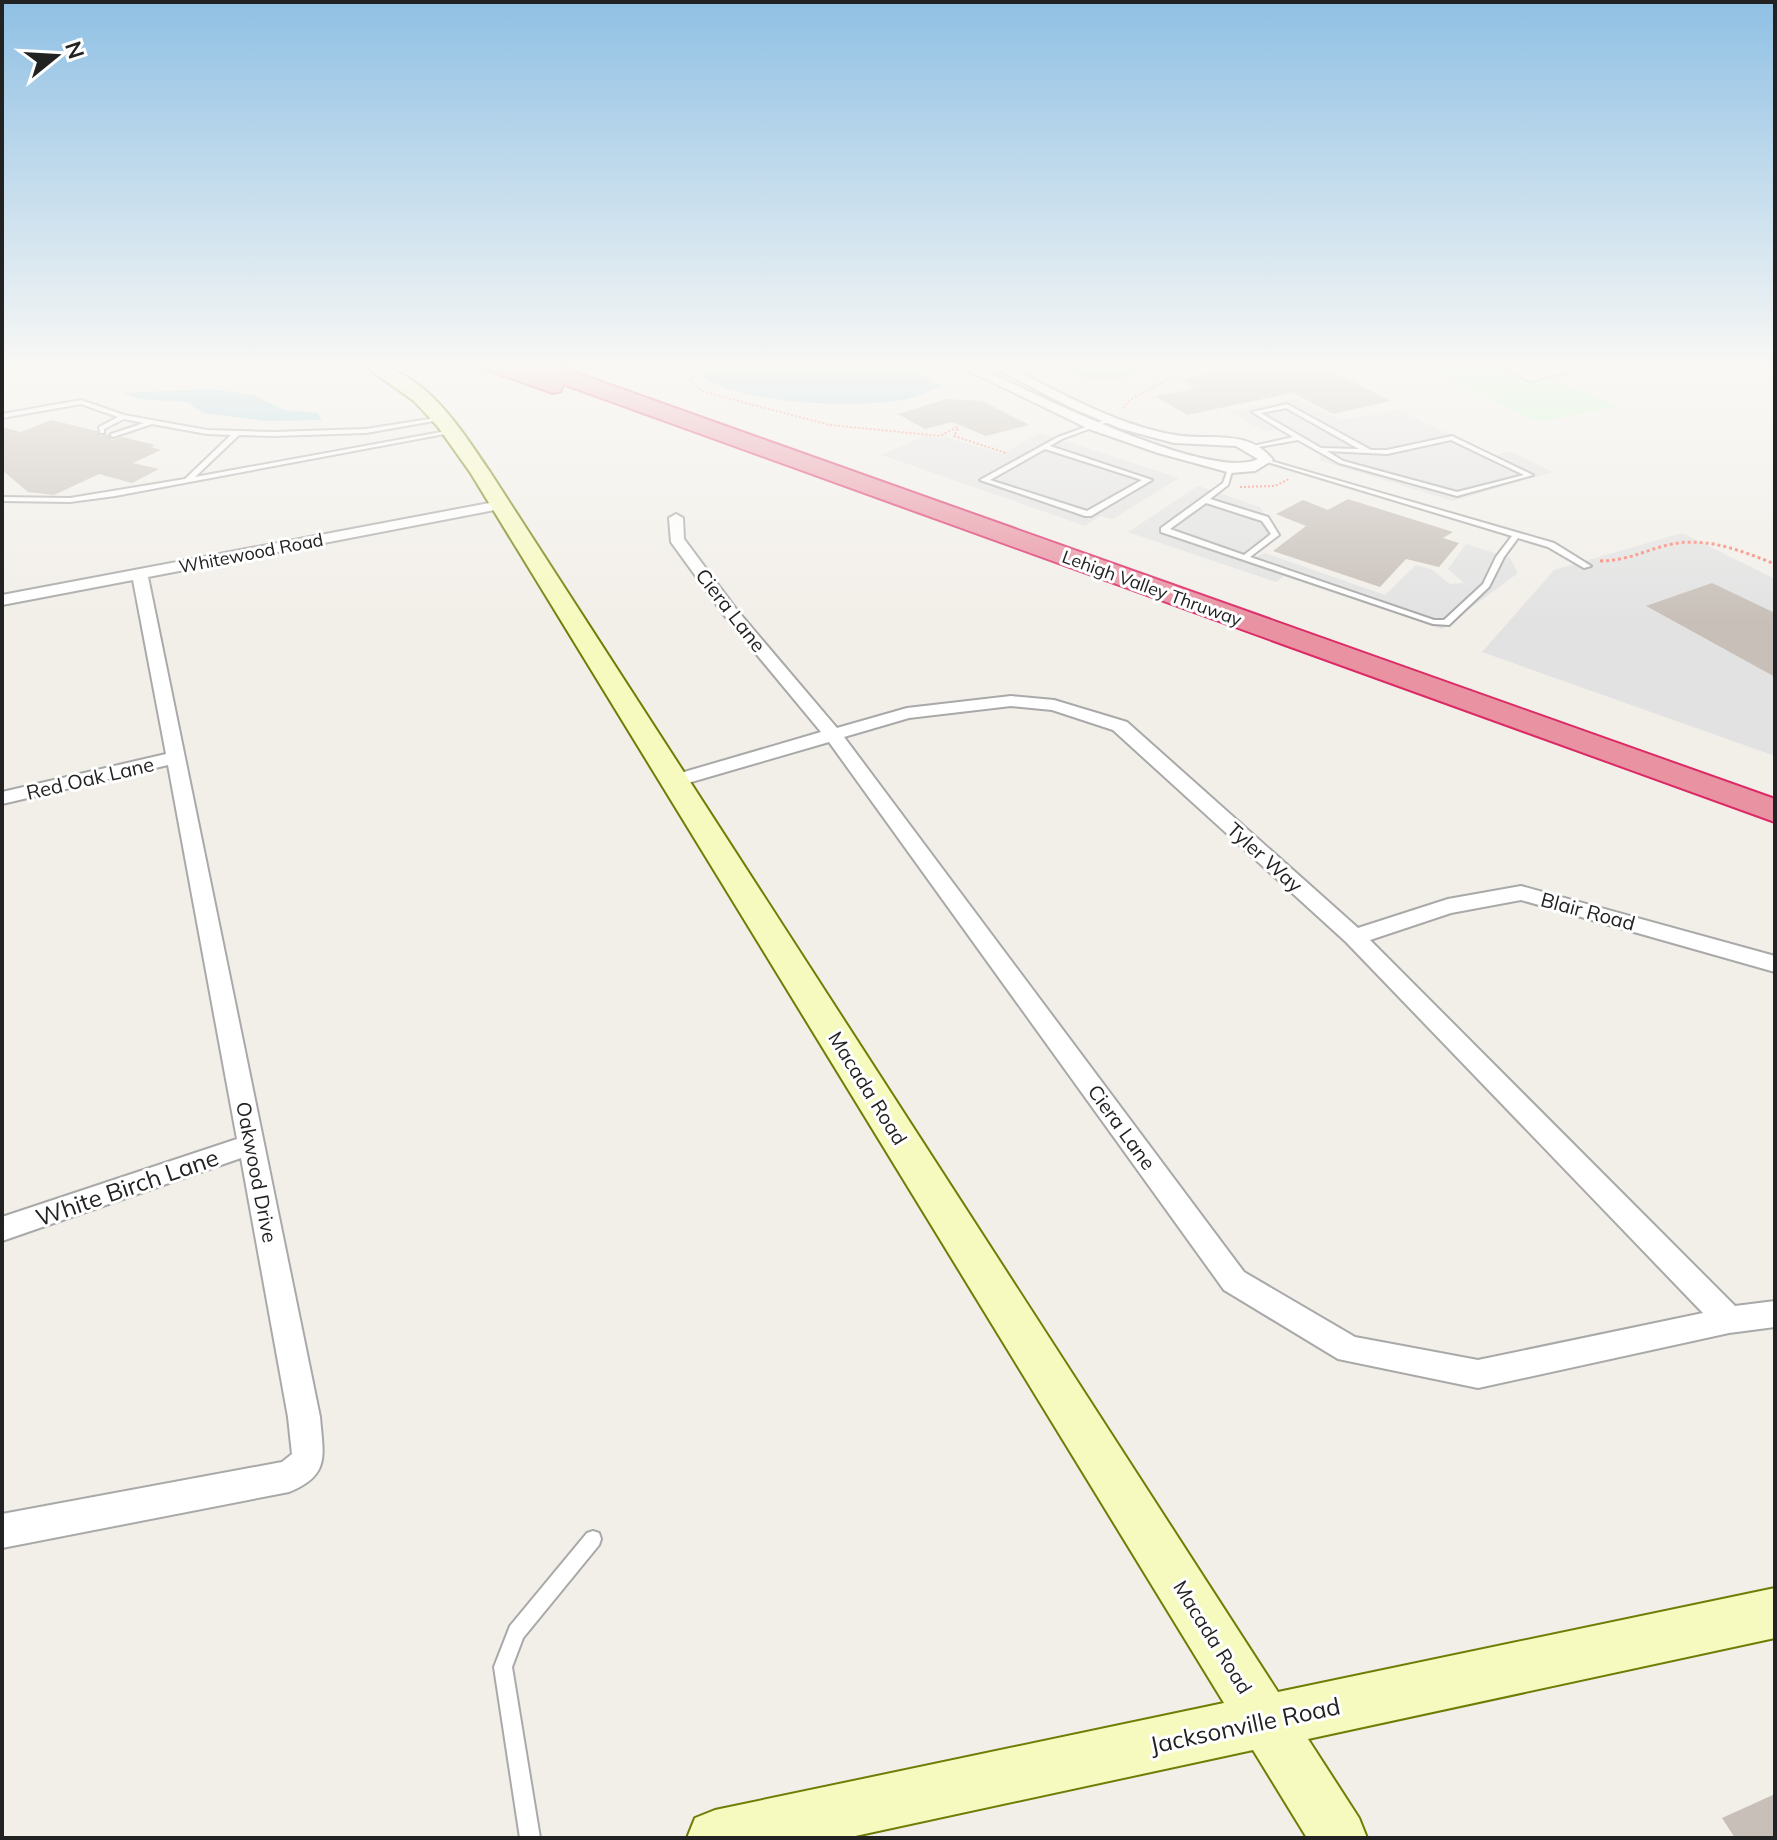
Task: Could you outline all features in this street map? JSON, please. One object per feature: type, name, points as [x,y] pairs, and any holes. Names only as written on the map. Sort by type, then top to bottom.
[{"type":"highway","points":[[728,450],[1167,605],[1642,763]]},
{"type":"highway","name":"Lehigh Valley Thruway","points":[[769,450],[1775,811]]},
{"type":"highway","name":"Lehigh Valley Thruway","points":[[805,450],[1775,792]]},
{"type":"street","name":"Macada Road","points":[[463,450],[1339,1838]]},
{"type":"street","points":[[1170,450],[1231,469],[1250,468],[1266,460],[1257,450]]},
{"type":"street","name":"Whitewood Road","points":[[2,600],[500,505]]},
{"type":"street","name":"Ciera Lane","points":[[676,518],[676,539],[721,600],[834,736],[1234,1281],[1349,1349],[1478,1374],[1729,1320],[1775,1314]]},
{"type":"street","name":"Oakwood Drive","points":[[2,1531],[289,1476],[308,1461],[304,1417],[140,574]]},
{"type":"street","name":"Tyler Way","points":[[674,781],[907,713],[1011,701],[1054,705],[1120,726],[1354,937],[1729,1320]]},
{"type":"street","name":"Red Oak Lane","points":[[2,798],[178,757]]},
{"type":"street","name":"Blair Road","points":[[1354,937],[1448,906],[1521,893],[1775,964]]},
{"type":"street","name":"White Birch Lane","points":[[2,1229],[252,1144]]},
{"type":"street","name":"Jacksonville Road","points":[[722,1837],[1775,1613]]},
{"type":"lane","points":[[188,480],[219,450]]},
{"type":"lane","points":[[2,499],[70,500],[188,480],[333,450]]},
{"type":"lane","points":[[1040,450],[984,480],[1088,514],[1148,480],[1054,450]]},
{"type":"lane","points":[[1320,450],[1341,462],[1457,494],[1530,475],[1477,450]]},
{"type":"lane","points":[[1333,450],[1397,450]]},
{"type":"lane","points":[[1366,450],[1370,452]]},
{"type":"lane","points":[[1266,460],[1551,545],[1587,566]]},
{"type":"lane","points":[[1231,469],[1226,484],[1164,530],[1433,622],[1446,623],[1489,582],[1490,571],[1499,555],[1516,535]]},
{"type":"lane","points":[[1205,500],[1265,519],[1275,535],[1244,558]]},
{"type":"lane","points":[[530,1838],[503,1667],[516,1632],[593,1539]]},
{"type":"path","points":[[996,450],[1023,459]]},
{"type":"path","points":[[1587,566],[1603,560],[1625,560],[1671,544],[1697,541],[1734,548],[1775,564]]},
{"type":"shaded area","points":[[893,450],[988,450],[1002,454],[1009,450],[1092,450],[1179,478],[1113,519],[1100,516],[1085,526],[882,455]]},
{"type":"shaded area","points":[[1313,450],[1481,450],[1494,456],[1510,451],[1553,472],[1453,501],[1318,460],[1322,455]]},
{"type":"shaded area","points":[[1198,486],[1260,507],[1275,531],[1247,552],[1256,557],[1265,553],[1385,595],[1416,565],[1431,569],[1450,584],[1464,583],[1448,569],[1466,544],[1510,558],[1518,573],[1442,629],[1284,576],[1276,582],[1128,532]]},
{"type":"shaded area","points":[[1682,533],[1775,579],[1775,632],[1647,607],[1775,677],[1775,756],[1482,652],[1554,570]]},
{"type":"building","points":[[2,450],[161,450],[133,463],[159,469],[132,483],[99,474],[54,495],[28,492],[2,470]]},
{"type":"building","points":[[1348,499],[1453,532],[1443,538],[1459,543],[1439,567],[1406,559],[1380,587],[1273,551],[1306,526],[1276,514],[1303,500],[1328,510]]},
{"type":"building","points":[[1712,583],[1775,613],[1775,677],[1646,606]]},
{"type":"building","points":[[1775,1794],[1775,1838],[1735,1838],[1722,1818]]}]
